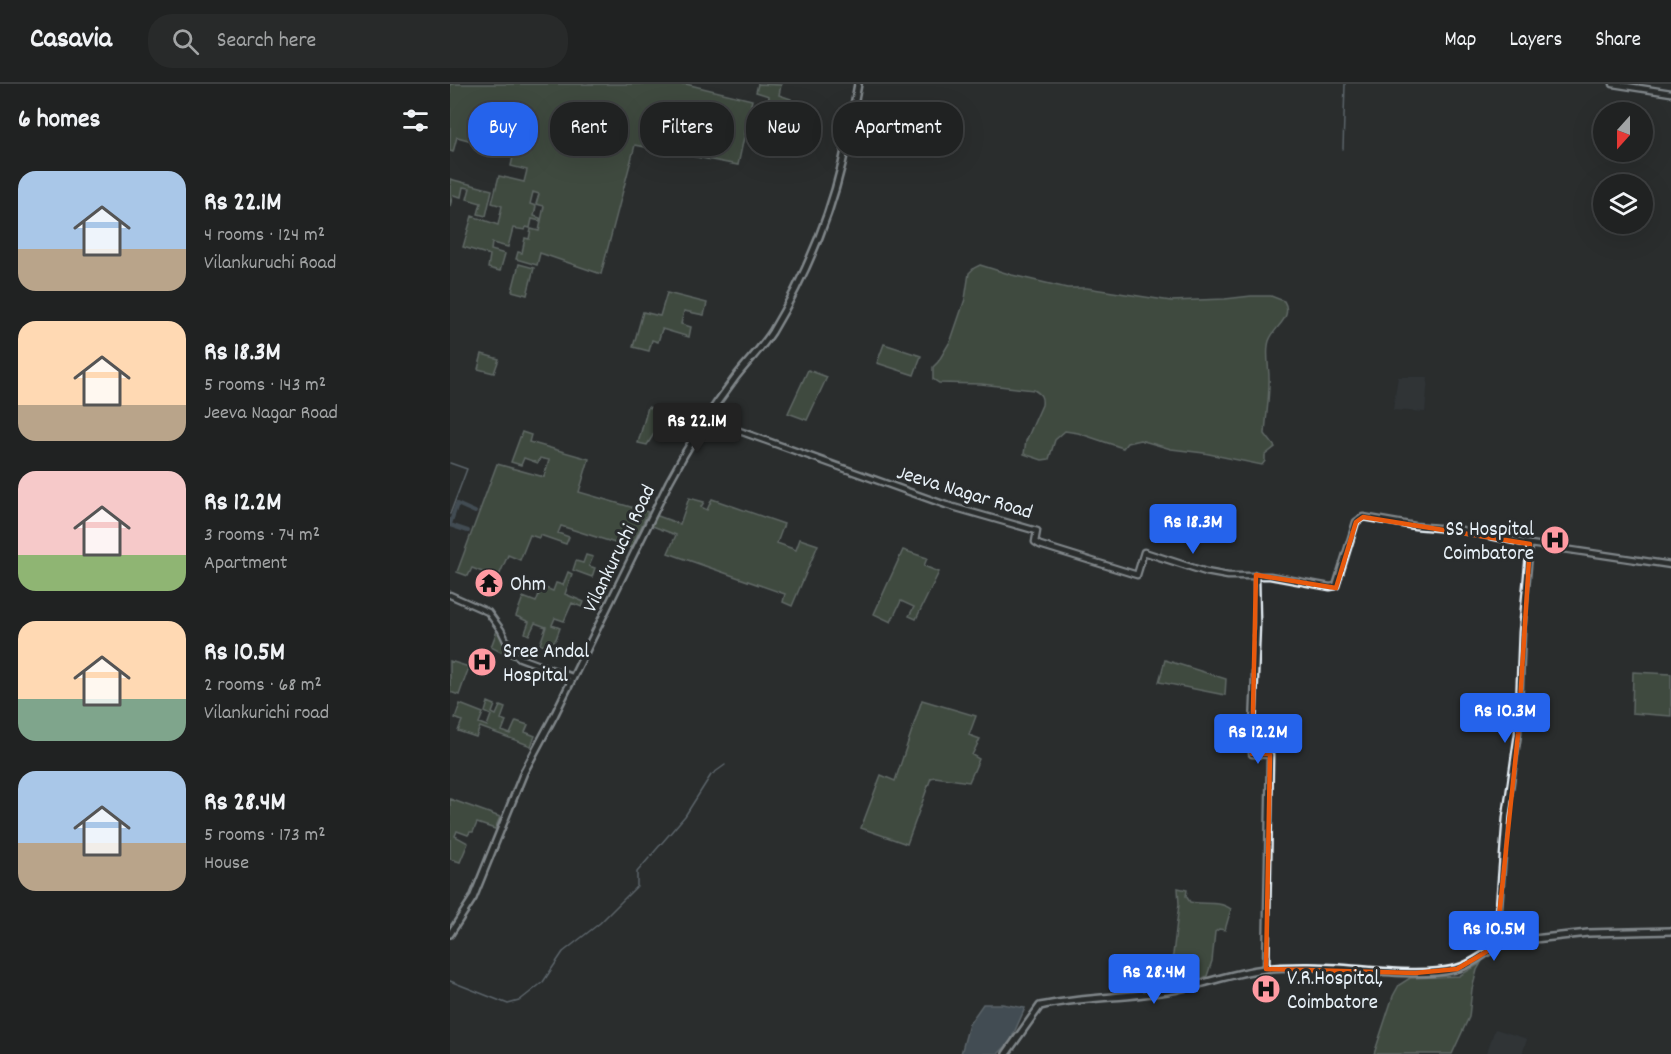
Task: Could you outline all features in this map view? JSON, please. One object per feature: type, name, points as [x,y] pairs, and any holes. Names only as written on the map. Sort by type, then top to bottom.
[{"type":"main road","name":"Vilankuruchi Road","points":[[450,934],[473,898],[524,772],[687,448],[734,380],[770,335],[790,302],[811,258],[832,199],[842,165],[858,84]]},
{"type":"main road","points":[[1006,1054],[1040,1006],[1078,1000],[1133,997],[1180,989],[1266,969],[1320,967],[1415,973],[1457,969],[1486,954],[1496,945],[1533,938],[1588,933],[1671,931]]},
{"type":"street","points":[[1613,84],[1671,93]]},
{"type":"street","name":"Jeeva Nagar Road","points":[[706,419],[946,505],[1037,531],[1035,542],[1040,545],[1137,575],[1144,552],[1206,572],[1228,576],[1256,575],[1330,587],[1336,586],[1356,522],[1363,517],[1484,534],[1530,544],[1671,565]]},
{"type":"street","points":[[1496,945],[1500,876],[1518,734],[1522,632],[1530,544]]},
{"type":"street","points":[[1256,575],[1257,623],[1251,754],[1270,755],[1266,969]]},
{"type":"street","points":[[450,595],[488,612],[501,630],[511,651],[520,658],[572,677]]},
{"type":"highlighted area","points":[[1363,517],[1530,544],[1518,734],[1496,946],[1457,969],[1415,973],[1266,969],[1270,754],[1252,754],[1256,575],[1336,588],[1356,522]]},
{"type":"shaded area","points":[[1398,377],[1428,377],[1425,412],[1393,410]]},
{"type":"shaded area","points":[[1495,1029],[1527,1039],[1522,1054],[1487,1053]]},
{"type":"green space","points":[[450,84],[686,84],[752,100],[746,102],[746,128],[738,165],[692,156],[734,156],[734,102],[640,102],[640,146],[635,145],[601,274],[540,253],[537,265],[516,259],[518,252],[522,253],[525,238],[529,239],[531,229],[539,231],[544,206],[536,204],[539,194],[533,192],[530,204],[536,206],[534,216],[540,218],[540,221],[532,219],[530,228],[526,227],[525,230],[513,228],[508,247],[492,243],[491,250],[505,254],[500,271],[488,268],[490,255],[463,247],[472,216],[498,225],[502,206],[492,203],[499,176],[524,182],[527,170],[511,166],[513,156],[538,156],[538,102],[468,102],[468,140],[457,137],[453,152],[450,151]]},
{"type":"green space","points":[[758,84],[781,85],[779,95],[791,99],[791,102],[768,102],[769,96],[756,92]]},
{"type":"green space","points":[[450,179],[492,190],[486,216],[478,214],[481,203],[467,199],[470,188],[463,187],[461,197],[453,195],[450,206]]},
{"type":"green space","points":[[519,264],[534,268],[527,295],[512,291]]},
{"type":"green space","points":[[980,265],[1067,288],[1087,288],[1171,301],[1271,296],[1284,301],[1287,312],[1271,336],[1267,351],[1269,389],[1265,434],[1275,447],[1265,455],[1262,465],[1171,449],[1140,440],[1127,443],[1123,448],[1065,431],[1055,440],[1049,459],[1042,460],[1024,454],[1026,441],[1042,405],[1042,398],[1038,393],[1034,390],[981,384],[939,383],[933,379],[933,367],[951,340],[965,299],[969,273]]},
{"type":"green space","points":[[667,293],[707,303],[704,315],[684,311],[681,324],[691,327],[689,337],[662,329],[658,342],[652,340],[649,351],[633,347],[643,312],[660,316]]},
{"type":"green space","points":[[884,344],[921,356],[914,375],[877,363]]},
{"type":"green space","points":[[482,354],[499,359],[494,373],[478,369]]},
{"type":"green space","points":[[808,370],[827,377],[807,420],[788,413]]},
{"type":"green space","points":[[648,407],[667,413],[647,445],[638,443]]},
{"type":"green space","points":[[522,432],[531,435],[529,442],[589,459],[579,492],[648,512],[631,548],[561,526],[558,533],[569,537],[566,544],[540,535],[539,538],[530,535],[520,560],[508,555],[498,578],[472,568],[468,576],[457,572],[497,464],[544,477],[549,460],[540,458],[538,463],[524,458],[521,465],[511,462]]},
{"type":"green space","points":[[689,498],[704,502],[701,507],[707,510],[712,499],[784,524],[777,543],[796,550],[800,539],[818,545],[792,606],[783,602],[785,594],[668,553],[676,535],[650,525],[655,515],[680,524]]},
{"type":"green space","points":[[903,550],[927,558],[924,566],[939,572],[916,619],[909,616],[914,607],[901,601],[891,622],[874,614]]},
{"type":"green space","points":[[586,555],[593,557],[589,566],[595,568],[592,577],[573,570],[576,561],[583,563]]},
{"type":"green space","points":[[568,572],[572,574],[565,594],[584,602],[582,607],[572,603],[564,621],[555,618],[552,625],[560,628],[556,639],[547,647],[540,644],[546,627],[535,623],[529,635],[525,633],[529,622],[516,616],[523,597],[536,602],[541,589],[527,584],[528,581],[553,591],[556,583],[563,585]]},
{"type":"green space","points":[[498,628],[515,657],[514,659],[491,647]]},
{"type":"green space","points":[[1165,660],[1226,679],[1225,695],[1159,682]]},
{"type":"green space","points":[[450,661],[469,667],[459,695],[450,692]]},
{"type":"green space","points":[[1633,672],[1671,674],[1671,716],[1632,713]]},
{"type":"green space","points":[[922,700],[976,716],[969,735],[980,739],[972,755],[979,759],[969,782],[931,778],[907,844],[861,828],[881,775],[895,781]]},
{"type":"green space","points":[[488,702],[495,705],[492,713],[496,715],[500,706],[505,708],[501,719],[506,721],[502,731],[510,734],[516,721],[528,725],[525,732],[535,736],[531,746],[480,727],[476,737],[458,731],[462,721],[455,718],[460,704],[483,713],[479,723],[487,726],[491,715],[485,712]]},
{"type":"green space","points":[[450,799],[500,817],[495,829],[477,823],[473,832],[468,835],[457,831],[455,836],[468,843],[460,862],[450,859]]},
{"type":"green space","points":[[1178,888],[1187,890],[1186,896],[1190,902],[1216,904],[1231,909],[1225,930],[1219,929],[1215,932],[1212,961],[1207,976],[1185,984],[1182,984],[1172,963],[1179,904]]},
{"type":"green space","points":[[1481,963],[1472,989],[1469,1017],[1452,1054],[1374,1054],[1393,996],[1399,985],[1410,978],[1459,976]]},
{"type":"water","points":[[983,1004],[1002,1004],[1025,1008],[1010,1042],[998,1054],[961,1054],[969,1024]]},
{"type":"waterway","points":[[1343,149],[1345,84]]},
{"type":"waterway","points":[[450,463],[467,469],[450,514]]},
{"type":"waterway","points":[[450,524],[457,504],[475,512]]},
{"type":"waterway","points":[[450,525],[468,531]]},
{"type":"waterway","points":[[450,981],[508,1004],[519,1001],[543,982],[563,952],[600,923],[637,886],[637,872],[685,816],[711,775],[725,765]]},
{"type":"place","name":"SS Hospital Coimbatore","points":[[1555,540]]},
{"type":"place","name":"Ohm","points":[[489,583]]},
{"type":"place","name":"Sree Andal Hospital","points":[[482,662]]},
{"type":"place","name":"V.R.Hospital, Coimbatore","points":[[1266,989]]}]
